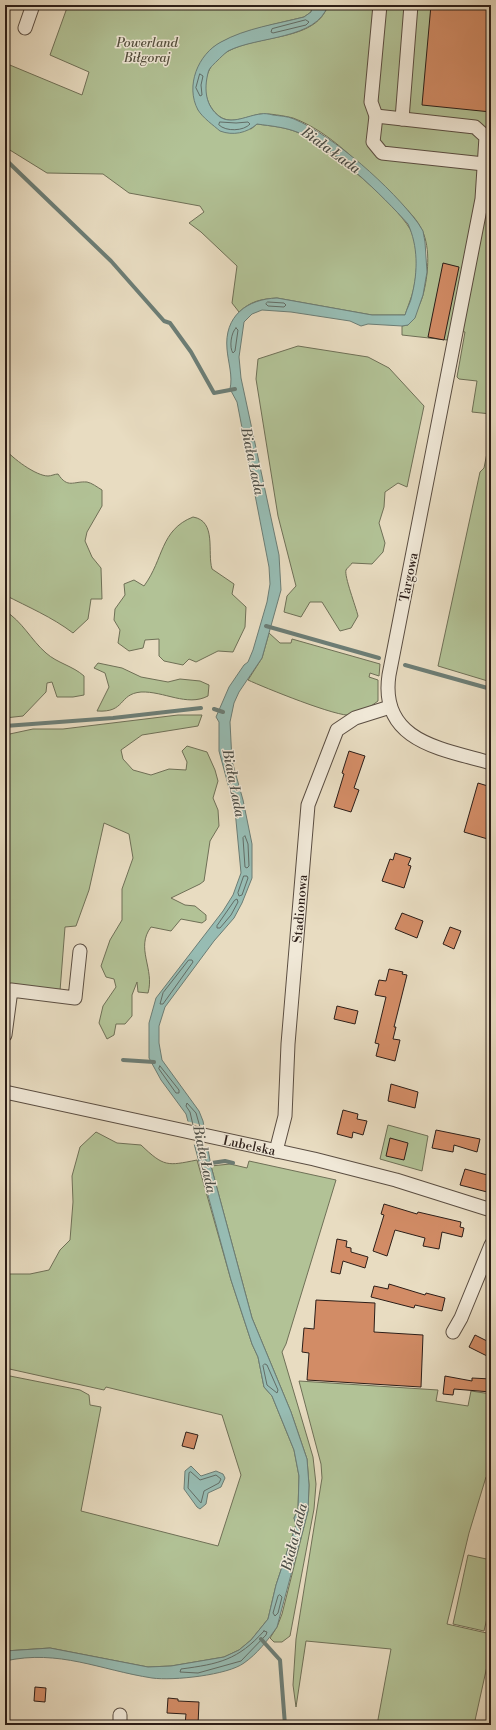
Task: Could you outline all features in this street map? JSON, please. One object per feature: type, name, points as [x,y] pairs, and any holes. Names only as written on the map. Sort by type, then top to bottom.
[{"type":"street","points":[[25,28],[33,5]]},
{"type":"street","points":[[380,5],[371,102],[376,116],[373,142],[382,152],[484,164]]},
{"type":"street","points":[[376,116],[402,119],[411,5]]},
{"type":"street","name":"Targowa","points":[[402,119],[475,127],[486,137],[482,199],[389,675],[388,690],[390,707],[402,728],[417,739],[491,763]]},
{"type":"street","name":"Stadionowa","points":[[276,1151],[285,1116],[288,1044],[308,806],[337,730],[355,718],[390,707]]},
{"type":"street","points":[[5,1035],[11,990],[74,998],[80,951]]},
{"type":"street","name":"Lubelska","points":[[5,1092],[177,1131],[276,1151],[396,1180],[491,1210]]},
{"type":"street","points":[[453,1332],[461,1318],[491,1245]]},
{"type":"green space","name":"Powerland Biłgoraj","points":[[68,5],[313,5],[311,12],[304,17],[266,26],[235,36],[212,48],[205,60],[198,110],[251,129],[257,124],[284,128],[299,133],[327,150],[380,194],[406,223],[415,242],[417,265],[415,281],[405,315],[372,315],[277,298],[256,301],[239,312],[232,303],[237,266],[201,232],[189,223],[204,212],[200,206],[129,193],[103,174],[47,173],[5,147],[5,63],[82,95],[89,72],[50,55]]},
{"type":"green space","points":[[328,5],[491,5],[491,414],[472,412],[477,381],[459,379],[457,377],[465,332],[450,329],[447,340],[402,335],[402,326],[408,325],[422,299],[425,288],[428,262],[425,237],[411,214],[356,160],[332,140],[307,124],[293,118],[267,114],[260,114],[236,120],[226,120],[215,112],[207,99],[205,84],[212,65],[226,53],[244,45],[303,30],[318,20]]},
{"type":"green space","points":[[298,346],[368,357],[389,368],[424,406],[407,487],[398,483],[385,492],[384,507],[379,523],[385,543],[383,552],[372,564],[352,563],[346,570],[348,585],[358,616],[351,628],[340,631],[322,602],[310,602],[301,617],[284,612],[287,596],[296,586],[278,516],[256,379],[258,359]]},
{"type":"green space","points":[[491,433],[491,682],[438,666],[480,472],[484,468]]},
{"type":"green space","points":[[5,449],[13,457],[37,473],[48,476],[58,474],[68,483],[87,482],[102,490],[102,506],[87,532],[85,541],[92,557],[101,568],[102,599],[91,599],[88,619],[73,633],[48,617],[5,595]]},
{"type":"green space","points":[[193,517],[201,520],[205,524],[208,531],[210,538],[212,569],[234,584],[232,594],[246,607],[245,627],[233,652],[218,651],[196,662],[189,659],[183,665],[164,661],[159,656],[159,639],[145,640],[143,648],[129,651],[118,643],[120,630],[114,620],[115,609],[125,595],[124,584],[134,580],[144,586],[168,537],[174,529]]},
{"type":"green space","points":[[5,611],[21,625],[46,653],[84,676],[84,695],[57,697],[52,682],[47,683],[46,692],[23,716],[5,718]]},
{"type":"green space","points":[[269,633],[280,643],[291,643],[292,639],[380,664],[379,676],[370,673],[369,677],[378,680],[378,701],[369,708],[358,713],[344,715],[301,701],[248,680],[262,658]]},
{"type":"green space","points":[[98,663],[122,668],[141,677],[168,682],[180,679],[200,681],[209,685],[208,696],[192,700],[150,692],[141,692],[128,696],[113,709],[97,711],[109,687],[105,673],[94,668]]},
{"type":"green space","points":[[178,715],[202,715],[198,726],[142,735],[121,750],[123,759],[133,770],[151,775],[169,769],[186,770],[187,762],[182,751],[187,746],[207,752],[218,781],[213,798],[218,810],[219,826],[210,841],[204,881],[171,898],[185,905],[195,906],[206,915],[206,920],[202,923],[181,919],[171,931],[151,927],[145,943],[149,976],[148,993],[138,992],[137,982],[132,995],[132,1016],[125,1024],[116,1024],[114,1035],[107,1039],[99,1023],[103,1006],[116,987],[114,979],[106,977],[101,966],[110,940],[122,920],[122,889],[133,858],[129,834],[104,823],[89,890],[76,926],[65,927],[60,991],[5,984],[5,735],[33,729],[63,729]]},
{"type":"green space","points":[[388,1125],[428,1136],[422,1171],[380,1159]]},
{"type":"green space","points":[[96,1132],[117,1143],[141,1145],[155,1157],[166,1163],[172,1164],[197,1160],[231,1280],[252,1344],[258,1357],[264,1387],[272,1396],[294,1450],[299,1476],[298,1510],[294,1518],[296,1524],[276,1585],[268,1619],[251,1640],[239,1650],[224,1657],[171,1666],[148,1667],[50,1648],[5,1651],[5,1375],[80,1390],[89,1395],[90,1405],[101,1407],[81,1511],[218,1546],[241,1475],[222,1415],[106,1387],[104,1390],[5,1368],[5,1274],[30,1274],[49,1270],[60,1250],[70,1240],[73,1202],[72,1176],[80,1147]]},
{"type":"green space","points":[[249,1161],[336,1180],[286,1344],[282,1352],[313,1457],[316,1484],[314,1509],[290,1636],[282,1642],[274,1642],[270,1638],[277,1627],[282,1614],[308,1511],[309,1485],[307,1459],[291,1412],[252,1318],[211,1166],[230,1164],[247,1168]]},
{"type":"green space","points":[[299,1381],[438,1390],[436,1401],[468,1406],[471,1391],[491,1394],[491,1476],[486,1477],[469,1533],[447,1624],[491,1634],[491,1648],[474,1725],[377,1725],[391,1649],[306,1641],[296,1707],[293,1685],[296,1639],[322,1478],[321,1464]]},
{"type":"green space","points":[[468,1555],[491,1560],[491,1601],[484,1631],[453,1624]]},
{"type":"water","name":"Biała Łada","points":[[313,5],[328,5],[322,16],[312,25],[285,36],[240,46],[228,51],[211,67],[207,79],[206,91],[211,108],[220,117],[230,120],[264,114],[291,118],[310,127],[344,150],[378,179],[407,209],[418,223],[423,231],[427,272],[423,295],[415,318],[408,325],[368,324],[361,326],[350,321],[291,312],[262,310],[252,314],[244,322],[239,357],[241,378],[279,555],[281,590],[262,658],[239,692],[234,703],[230,722],[232,761],[243,800],[252,844],[252,878],[234,918],[214,941],[165,1007],[159,1026],[159,1043],[162,1060],[199,1111],[203,1121],[211,1166],[252,1318],[291,1412],[307,1459],[309,1485],[308,1511],[277,1627],[258,1651],[244,1663],[236,1667],[213,1674],[186,1678],[161,1679],[62,1659],[43,1657],[5,1661],[5,1651],[50,1648],[148,1667],[171,1666],[224,1657],[239,1650],[251,1640],[268,1619],[276,1585],[296,1525],[294,1518],[298,1510],[299,1476],[294,1450],[272,1396],[264,1387],[258,1357],[252,1344],[231,1280],[186,1114],[161,1080],[149,1058],[149,1023],[156,998],[223,911],[233,895],[241,873],[235,810],[219,751],[219,722],[216,717],[229,687],[244,665],[248,662],[253,650],[267,602],[270,584],[269,567],[237,402],[230,389],[231,374],[227,349],[229,327],[240,312],[247,306],[266,299],[277,298],[372,315],[405,315],[411,300],[414,286],[416,259],[414,241],[408,224],[356,172],[310,138],[292,130],[257,124],[249,130],[240,133],[225,133],[220,131],[200,113],[194,101],[193,91],[196,72],[200,62],[213,47],[241,33],[304,17],[311,12]]},
{"type":"water","points":[[191,1466],[201,1476],[216,1471],[223,1474],[225,1478],[221,1487],[208,1493],[206,1504],[200,1509],[184,1489],[185,1471]]},
{"type":"pier","points":[[186,1121],[206,1126],[210,1149],[192,1144]]},
{"type":"building","points":[[431,5],[491,5],[491,112],[422,105]]},
{"type":"building","points":[[443,263],[459,267],[444,340],[428,337]]},
{"type":"building","points":[[349,751],[365,756],[354,788],[359,790],[351,812],[334,807]]},
{"type":"building","points":[[478,783],[491,787],[491,840],[464,832]]},
{"type":"building","points":[[395,853],[411,858],[408,865],[411,866],[404,888],[382,881],[390,859],[393,860]]},
{"type":"building","points":[[402,913],[423,921],[417,938],[395,929]]},
{"type":"building","points":[[450,927],[461,931],[454,949],[443,944]]},
{"type":"building","points":[[389,969],[403,972],[402,974],[407,975],[394,1027],[396,1027],[393,1039],[400,1040],[395,1061],[376,1056],[379,1044],[375,1043],[386,997],[375,995],[379,980],[386,981]]},
{"type":"building","points":[[337,1006],[358,1011],[355,1024],[334,1019]]},
{"type":"building","points":[[391,1084],[418,1092],[415,1108],[388,1101]]},
{"type":"building","points":[[343,1110],[358,1114],[357,1119],[367,1121],[363,1135],[353,1132],[352,1138],[337,1134]]},
{"type":"building","points":[[436,1130],[480,1139],[477,1152],[454,1145],[453,1152],[432,1148]]},
{"type":"building","points":[[390,1138],[408,1143],[404,1160],[386,1156]]},
{"type":"building","points":[[465,1169],[491,1176],[491,1193],[460,1185]]},
{"type":"building","points":[[384,1204],[417,1214],[418,1212],[461,1222],[460,1227],[464,1228],[462,1237],[442,1232],[439,1249],[423,1246],[425,1238],[395,1230],[387,1256],[373,1251],[384,1215],[381,1214]]},
{"type":"building","points":[[337,1239],[347,1241],[346,1247],[351,1248],[351,1252],[368,1257],[365,1268],[343,1261],[340,1274],[331,1272]]},
{"type":"building","points":[[389,1284],[425,1295],[426,1293],[445,1298],[442,1311],[415,1305],[414,1308],[371,1297],[374,1286],[388,1289]]},
{"type":"building","points":[[316,1300],[375,1303],[374,1332],[423,1335],[421,1387],[307,1380],[309,1353],[302,1352],[304,1328],[314,1329]]},
{"type":"building","points":[[475,1335],[491,1343],[491,1358],[469,1347]]},
{"type":"building","points":[[445,1376],[472,1381],[472,1378],[491,1379],[491,1392],[454,1389],[453,1395],[443,1394]]},
{"type":"building","points":[[186,1432],[198,1435],[194,1449],[182,1446]]},
{"type":"building","points":[[35,1687],[46,1688],[45,1702],[34,1701]]},
{"type":"building","points":[[168,1698],[178,1699],[178,1701],[199,1702],[198,1725],[185,1725],[186,1714],[167,1713]]},
{"type":"waterway","points":[[5,159],[111,261],[164,321],[170,323],[191,352],[214,393],[235,389]]},
{"type":"waterway","points":[[266,626],[379,658]]},
{"type":"waterway","points":[[405,665],[491,689]]},
{"type":"waterway","points":[[5,726],[113,718],[201,708]]},
{"type":"waterway","points":[[214,709],[223,712]]},
{"type":"waterway","points":[[123,1060],[154,1062]]},
{"type":"waterway","name":"Biała Łada","points":[[205,1164],[225,1161],[233,1163]]},
{"type":"waterway","points":[[261,1639],[280,1660],[285,1725]]}]
